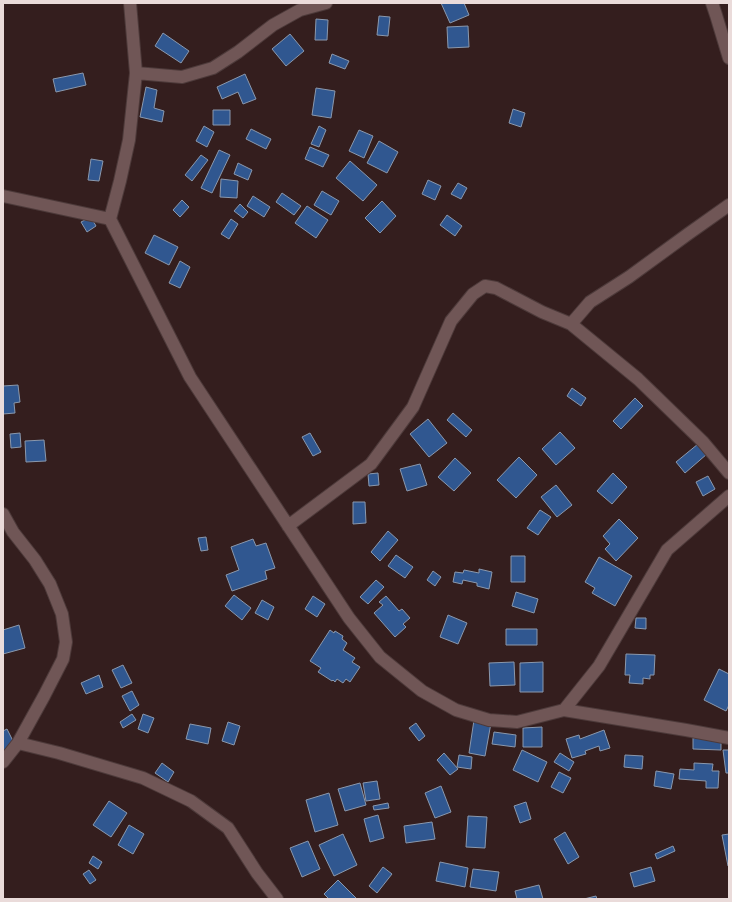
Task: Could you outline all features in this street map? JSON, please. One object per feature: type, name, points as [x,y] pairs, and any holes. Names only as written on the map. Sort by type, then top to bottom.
[{"type":"street","points":[[130,3],[136,73],[129,140],[110,219],[190,378],[349,618],[380,657],[422,691],[456,710],[488,720],[517,722],[564,710],[729,738]]},
{"type":"street","points":[[136,73],[182,77],[213,68],[238,52],[273,25],[300,10],[326,3]]},
{"type":"street","points":[[712,3],[729,58]]},
{"type":"street","points":[[3,196],[110,219]]},
{"type":"street","points":[[571,324],[590,302],[629,277],[729,205]]},
{"type":"street","points":[[288,526],[371,464],[413,407],[451,321],[473,294],[485,286],[496,288],[542,312],[571,324],[638,379],[703,442],[729,472]]},
{"type":"street","points":[[564,710],[599,666],[667,550],[729,496]]},
{"type":"street","points":[[3,514],[13,532],[50,584],[62,614],[66,642],[63,659],[18,743],[3,762]]},
{"type":"street","points":[[18,743],[59,753],[143,778],[191,800],[228,828],[257,873],[277,899]]},
{"type":"building","points":[[441,3],[464,3],[469,15],[450,23]]},
{"type":"building","points":[[379,16],[390,17],[388,36],[377,35]]},
{"type":"building","points":[[316,19],[328,20],[327,40],[315,40]]},
{"type":"building","points":[[468,26],[469,47],[448,48],[447,27]]},
{"type":"building","points":[[163,33],[189,51],[181,63],[155,46]]},
{"type":"building","points":[[290,34],[304,51],[286,66],[272,49]]},
{"type":"building","points":[[332,54],[349,61],[345,69],[329,63]]},
{"type":"building","points":[[83,73],[86,85],[56,92],[53,79]]},
{"type":"building","points":[[245,74],[256,99],[243,104],[238,92],[222,99],[217,87]]},
{"type":"building","points":[[146,87],[157,90],[154,108],[164,111],[162,122],[140,117]]},
{"type":"building","points":[[316,88],[335,91],[331,118],[312,115]]},
{"type":"building","points":[[513,109],[525,113],[521,127],[509,123]]},
{"type":"building","points":[[213,110],[230,110],[230,125],[213,125]]},
{"type":"building","points":[[204,126],[214,132],[207,147],[196,141]]},
{"type":"building","points":[[319,126],[326,130],[319,147],[311,144]]},
{"type":"building","points":[[251,129],[271,139],[266,149],[246,139]]},
{"type":"building","points":[[359,130],[373,136],[364,158],[349,151]]},
{"type":"building","points":[[379,141],[398,152],[387,173],[367,163]]},
{"type":"building","points":[[310,147],[329,155],[323,167],[305,159]]},
{"type":"building","points":[[219,150],[230,155],[212,193],[201,188]]},
{"type":"building","points":[[201,155],[208,160],[192,181],[185,175]]},
{"type":"building","points":[[91,159],[103,161],[99,181],[88,180]]},
{"type":"building","points":[[350,161],[377,185],[363,201],[336,178]]},
{"type":"building","points":[[238,163],[252,170],[248,180],[234,174]]},
{"type":"building","points":[[221,179],[238,181],[237,198],[220,197]]},
{"type":"building","points":[[428,180],[441,186],[435,200],[422,194]]},
{"type":"building","points":[[458,183],[467,188],[461,199],[451,194]]},
{"type":"building","points":[[322,191],[339,201],[331,215],[314,205]]},
{"type":"building","points":[[282,193],[301,206],[294,215],[276,202]]},
{"type":"building","points":[[253,196],[270,207],[264,217],[247,206]]},
{"type":"building","points":[[182,200],[189,207],[180,217],[173,210]]},
{"type":"building","points":[[382,201],[396,216],[380,233],[365,218]]},
{"type":"building","points":[[240,204],[248,212],[243,218],[234,211]]},
{"type":"building","points":[[307,206],[328,220],[316,238],[295,223]]},
{"type":"building","points":[[447,215],[462,226],[455,236],[440,225]]},
{"type":"building","points":[[91,217],[96,226],[87,232],[81,222]]},
{"type":"building","points":[[231,219],[238,224],[229,239],[221,234]]},
{"type":"building","points":[[154,235],[178,247],[169,265],[145,253]]},
{"type":"building","points":[[180,261],[190,267],[180,288],[169,283]]},
{"type":"building","points":[[18,385],[20,402],[14,403],[15,413],[3,414],[3,386]]},
{"type":"building","points":[[572,388],[586,398],[581,406],[567,396]]},
{"type":"building","points":[[635,398],[643,406],[621,429],[613,421]]},
{"type":"building","points":[[453,413],[472,430],[466,437],[447,420]]},
{"type":"building","points":[[428,419],[447,443],[429,457],[410,434]]},
{"type":"building","points":[[560,432],[575,448],[556,465],[542,449]]},
{"type":"building","points":[[20,433],[21,447],[11,448],[10,434]]},
{"type":"building","points":[[310,433],[321,452],[313,456],[302,437]]},
{"type":"building","points":[[44,440],[46,461],[26,462],[25,441]]},
{"type":"building","points":[[698,444],[707,454],[685,473],[676,462]]},
{"type":"building","points":[[519,457],[537,475],[516,498],[497,480]]},
{"type":"building","points":[[455,458],[471,473],[454,491],[438,477]]},
{"type":"building","points":[[420,464],[427,485],[407,491],[400,469]]},
{"type":"building","points":[[378,473],[379,485],[369,486],[368,474]]},
{"type":"building","points":[[613,473],[627,487],[612,504],[597,491]]},
{"type":"building","points":[[708,476],[715,489],[703,496],[696,482]]},
{"type":"building","points":[[556,485],[572,505],[557,517],[541,497]]},
{"type":"building","points":[[353,502],[365,502],[366,523],[353,524]]},
{"type":"building","points":[[540,510],[551,517],[538,535],[527,528]]},
{"type":"building","points":[[619,519],[638,538],[616,561],[605,549],[610,544],[603,536]]},
{"type":"building","points":[[388,531],[398,540],[380,561],[371,552]]},
{"type":"building","points":[[206,537],[208,550],[201,551],[198,538]]},
{"type":"building","points":[[253,539],[256,546],[266,543],[275,568],[265,571],[267,579],[232,591],[226,575],[239,570],[231,547]]},
{"type":"building","points":[[396,555],[413,567],[405,578],[388,566]]},
{"type":"building","points":[[511,556],[525,556],[525,582],[511,582]]},
{"type":"building","points":[[599,557],[632,576],[615,606],[592,593],[595,588],[585,582]]},
{"type":"building","points":[[479,569],[492,572],[489,589],[477,586],[477,583],[463,580],[462,584],[453,582],[455,572],[463,573],[464,570],[479,573]]},
{"type":"building","points":[[433,571],[441,577],[435,586],[427,580]]},
{"type":"building","points":[[376,580],[384,587],[368,604],[360,597]]},
{"type":"building","points":[[516,592],[538,599],[534,613],[512,606]]},
{"type":"building","points":[[234,595],[251,608],[242,620],[225,606]]},
{"type":"building","points":[[313,596],[325,604],[317,617],[305,609]]},
{"type":"building","points":[[386,596],[399,611],[402,609],[410,618],[403,624],[406,627],[395,637],[374,613],[383,605],[379,602]]},
{"type":"building","points":[[262,600],[274,607],[268,620],[255,613]]},
{"type":"building","points":[[448,615],[467,623],[458,644],[440,637]]},
{"type":"building","points":[[636,618],[646,618],[646,629],[635,628]]},
{"type":"building","points":[[19,625],[25,648],[3,654],[3,630]]},
{"type":"building","points":[[506,629],[537,629],[537,645],[506,645]]},
{"type":"building","points":[[330,630],[343,636],[342,639],[347,643],[343,650],[355,658],[352,662],[360,667],[350,682],[346,679],[343,683],[337,679],[335,682],[333,680],[332,681],[318,672],[321,668],[310,661]]},
{"type":"building","points":[[626,654],[655,655],[654,675],[650,675],[650,679],[643,678],[643,684],[629,683],[630,675],[625,675]]},
{"type":"building","points":[[514,662],[515,685],[490,686],[489,663]]},
{"type":"building","points":[[543,662],[543,692],[520,692],[520,663]]},
{"type":"building","points":[[123,665],[132,683],[121,688],[112,670]]},
{"type":"building","points":[[719,669],[729,674],[729,705],[726,711],[704,700]]},
{"type":"building","points":[[99,675],[103,687],[86,694],[81,683]]},
{"type":"building","points":[[132,691],[139,705],[130,711],[122,696]]},
{"type":"building","points":[[132,714],[136,720],[123,728],[120,722]]},
{"type":"building","points":[[143,714],[154,718],[148,733],[138,729]]},
{"type":"building","points":[[474,720],[491,723],[485,756],[469,753]]},
{"type":"building","points":[[228,722],[240,726],[234,745],[222,741]]},
{"type":"building","points":[[416,723],[425,736],[419,741],[409,728]]},
{"type":"building","points":[[190,724],[211,728],[208,744],[186,739]]},
{"type":"building","points":[[542,727],[542,747],[523,747],[523,728]]},
{"type":"building","points":[[7,729],[16,747],[3,754],[3,731]]},
{"type":"building","points":[[604,730],[610,748],[600,751],[599,746],[585,751],[586,754],[572,758],[566,739],[579,735],[580,739]]},
{"type":"building","points":[[494,732],[516,735],[515,747],[492,744]]},
{"type":"building","points":[[693,738],[721,738],[721,750],[693,749]]},
{"type":"building","points":[[522,750],[547,762],[538,782],[513,770]]},
{"type":"building","points":[[723,750],[729,750],[729,773],[726,773]]},
{"type":"building","points":[[444,753],[458,769],[450,775],[437,760]]},
{"type":"building","points":[[560,753],[574,762],[569,771],[554,762]]},
{"type":"building","points":[[459,755],[472,757],[471,769],[457,767]]},
{"type":"building","points":[[625,755],[643,756],[642,769],[624,767]]},
{"type":"building","points":[[162,763],[174,772],[168,782],[155,773]]},
{"type":"building","points":[[694,763],[713,764],[712,771],[719,771],[718,788],[706,788],[706,781],[679,779],[680,769],[694,770]]},
{"type":"building","points":[[656,771],[674,774],[671,789],[654,786]]},
{"type":"building","points":[[559,772],[571,778],[563,793],[551,787]]},
{"type":"building","points":[[377,781],[380,799],[366,801],[363,783]]},
{"type":"building","points":[[360,783],[366,805],[345,811],[338,789]]},
{"type":"building","points":[[441,786],[451,812],[435,818],[425,793]]},
{"type":"building","points":[[329,793],[338,825],[315,832],[306,800]]},
{"type":"building","points":[[109,801],[127,813],[111,837],[93,825]]},
{"type":"building","points":[[526,802],[531,819],[520,823],[514,806]]},
{"type":"building","points":[[388,803],[389,808],[374,810],[373,806]]},
{"type":"building","points":[[378,815],[384,838],[370,842],[364,819]]},
{"type":"building","points":[[468,816],[487,817],[485,848],[466,847]]},
{"type":"building","points":[[432,822],[435,839],[406,843],[404,826]]},
{"type":"building","points":[[129,825],[144,834],[133,854],[118,845]]},
{"type":"building","points":[[565,832],[579,857],[568,864],[554,839]]},
{"type":"building","points":[[343,834],[357,865],[334,876],[319,845]]},
{"type":"building","points":[[729,834],[729,866],[728,866],[722,835]]},
{"type":"building","points":[[308,841],[320,869],[302,877],[290,848]]},
{"type":"building","points":[[673,846],[675,851],[657,859],[655,854]]},
{"type":"building","points":[[93,856],[102,862],[98,869],[89,863]]},
{"type":"building","points":[[440,862],[468,868],[465,887],[436,881]]},
{"type":"building","points":[[383,867],[392,874],[377,893],[369,886]]},
{"type":"building","points":[[651,867],[655,881],[634,887],[630,873]]},
{"type":"building","points":[[473,869],[499,872],[496,891],[470,887]]},
{"type":"building","points":[[89,870],[96,880],[90,884],[83,874]]},
{"type":"building","points":[[338,880],[357,899],[329,899],[324,894]]},
{"type":"building","points":[[539,885],[543,899],[517,899],[515,891]]},
{"type":"building","points":[[596,896],[597,899],[584,899]]}]
